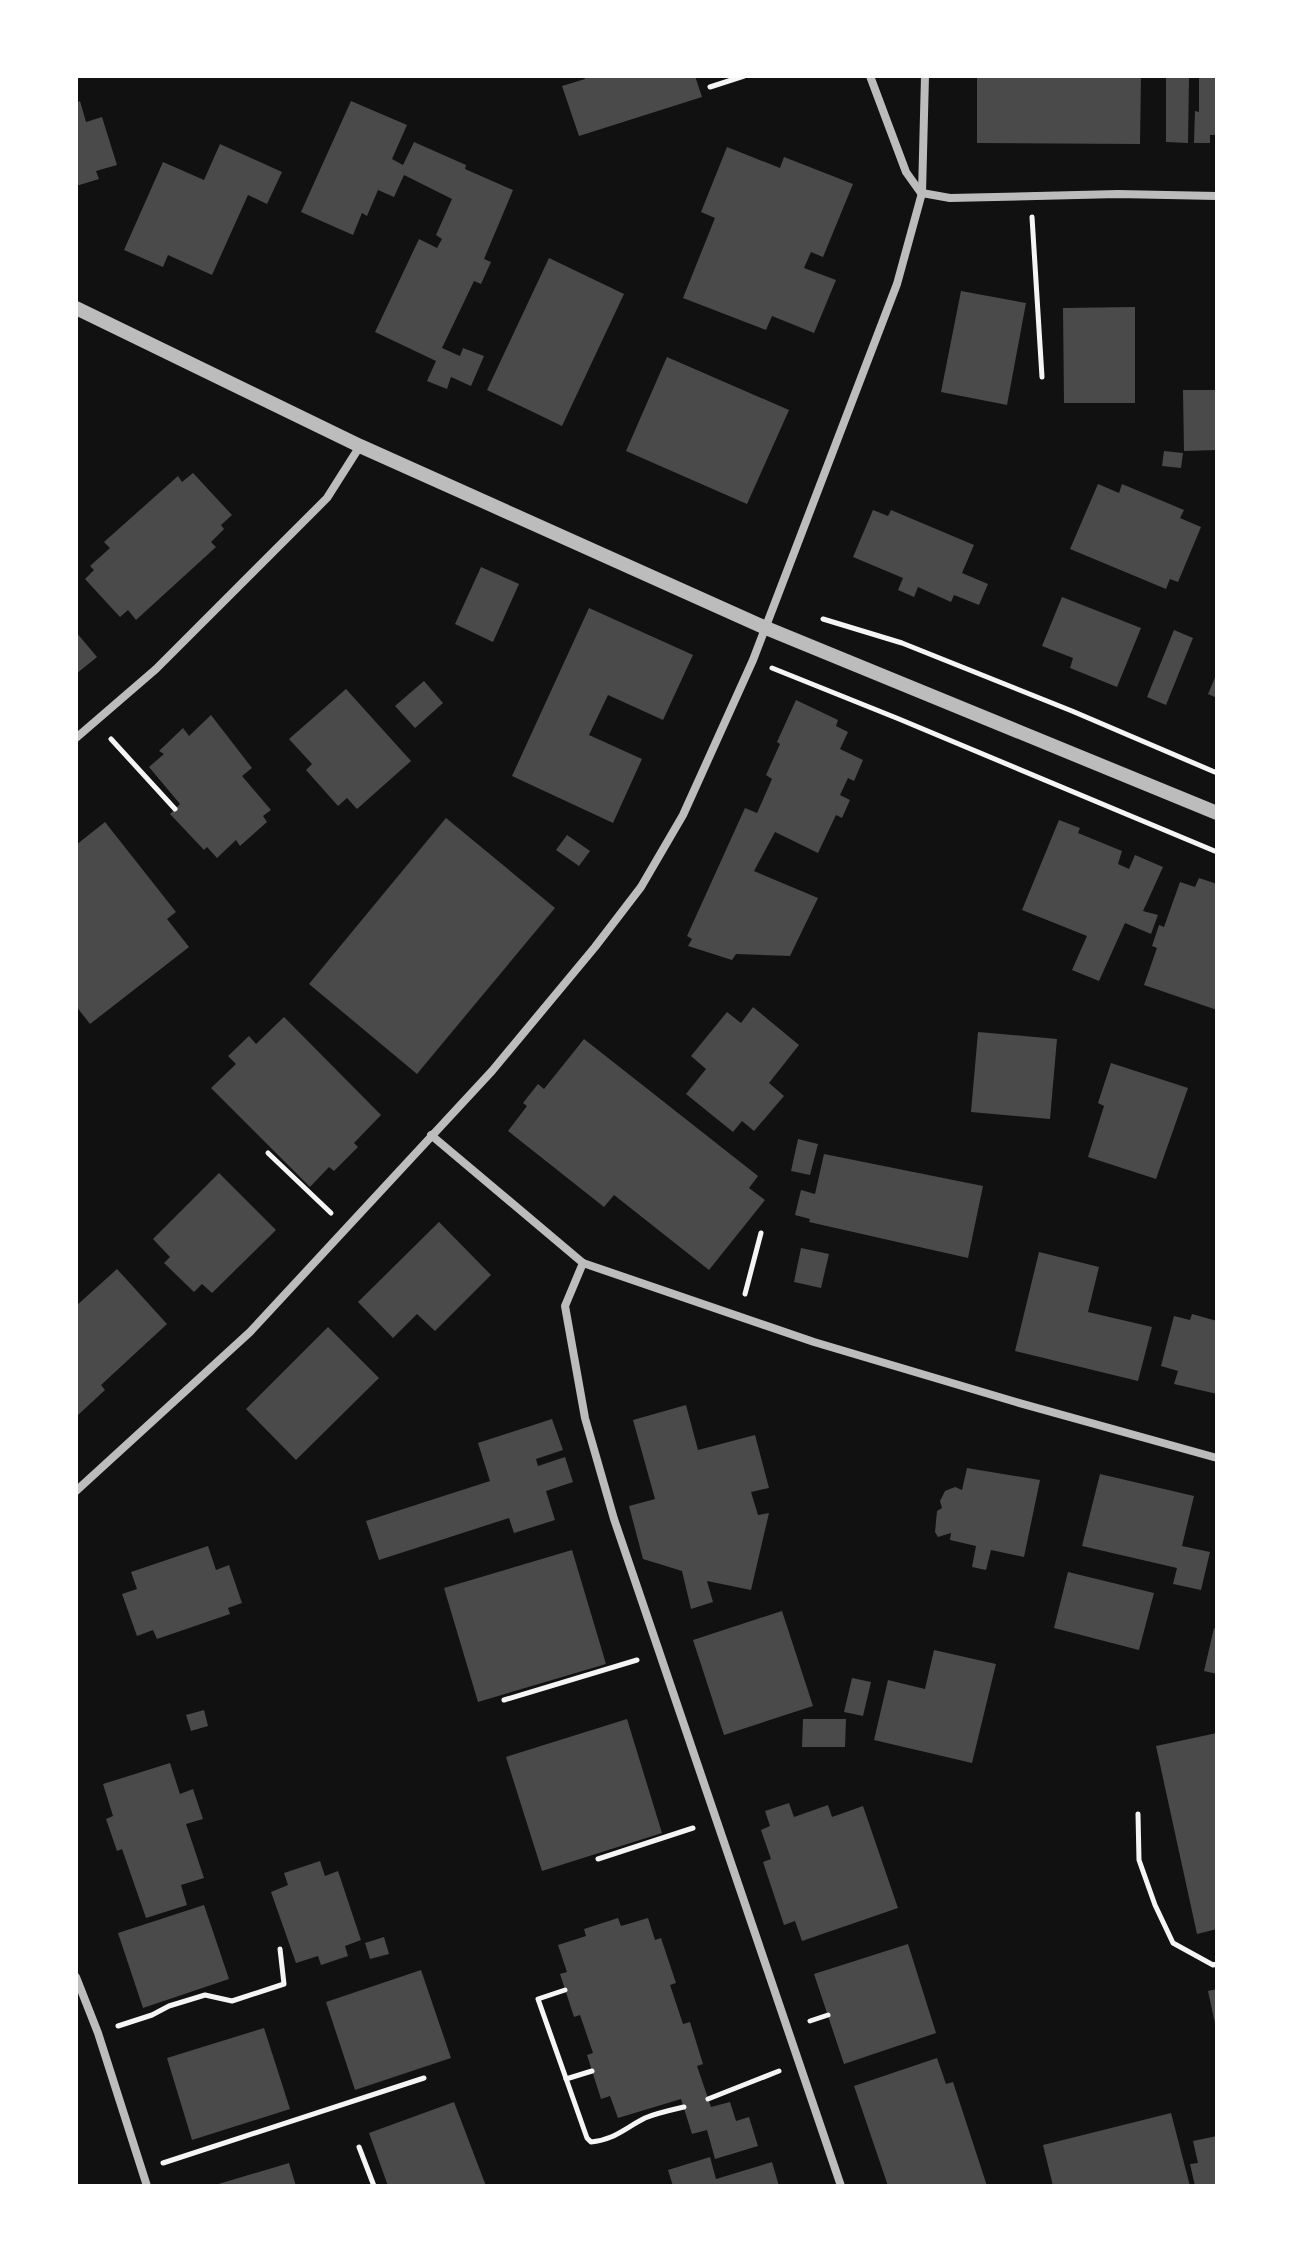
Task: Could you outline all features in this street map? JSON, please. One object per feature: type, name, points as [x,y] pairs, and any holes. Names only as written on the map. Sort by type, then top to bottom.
[{"type":"street","points":[[870,76],[906,172],[922,193],[950,198],[1118,194],[1217,196]]},
{"type":"street","points":[[76,1491],[250,1332],[492,1071],[641,887],[683,815],[753,660],[897,284],[922,193],[925,76]]},
{"type":"street","points":[[76,308],[360,446],[766,628],[1217,813]]},
{"type":"street","points":[[76,738],[156,669],[327,498],[360,446]]},
{"type":"street","points":[[431,1135],[583,1263],[814,1342],[1217,1458]]},
{"type":"street","points":[[583,1263],[565,1306],[585,1418],[614,1519],[841,2186]]},
{"type":"street","points":[[76,1977],[98,2033],[147,2186]]},
{"type":"path","points":[[710,87],[744,76]]},
{"type":"path","points":[[1030,196],[1042,377]]},
{"type":"path","points":[[776,604],[902,643],[1217,773]]},
{"type":"path","points":[[753,660],[1217,852]]},
{"type":"path","points":[[122,751],[175,809]]},
{"type":"path","points":[[268,1153],[347,1227]]},
{"type":"path","points":[[740,1317],[761,1233]]},
{"type":"path","points":[[504,1700],[660,1652]]},
{"type":"path","points":[[1138,1814],[1139,1860],[1173,1943],[1213,1965],[1217,1964]]},
{"type":"path","points":[[598,1859],[717,1820]]},
{"type":"path","points":[[98,2033],[205,1995],[232,2001],[284,1984],[280,1949]]},
{"type":"path","points":[[565,1990],[538,1999],[591,2142],[622,2133],[650,2116],[684,2107]]},
{"type":"path","points":[[708,2099],[799,2065]]},
{"type":"path","points":[[566,2079],[592,2071]]},
{"type":"path","points":[[143,2170],[424,2078]]},
{"type":"path","points":[[359,2147],[374,2186]]},
{"type":"building","points":[[584,76],[695,76],[702,97],[579,136],[562,86],[585,79]]},
{"type":"building","points":[[977,76],[1141,76],[1140,144],[977,143]]},
{"type":"building","points":[[1199,76],[1217,76],[1217,135],[1210,135],[1210,143],[1194,143],[1195,111],[1199,112]]},
{"type":"building","points":[[1166,78],[1189,78],[1188,143],[1166,142]]},
{"type":"building","points":[[80,101],[86,122],[102,117],[117,165],[96,171],[99,179],[76,186],[76,103]]},
{"type":"building","points":[[351,101],[407,125],[392,159],[403,165],[414,142],[513,190],[484,259],[491,262],[481,284],[474,281],[442,348],[460,356],[463,348],[484,356],[471,386],[451,377],[447,389],[427,381],[436,361],[375,332],[419,239],[437,248],[442,239],[436,235],[452,199],[404,175],[394,197],[378,190],[367,216],[362,213],[353,235],[301,212]]},
{"type":"building","points":[[220,144],[282,172],[267,204],[248,195],[212,275],[168,255],[163,267],[124,250],[163,162],[204,180]]},
{"type":"building","points":[[727,147],[780,168],[784,157],[853,184],[823,257],[811,252],[804,268],[836,280],[814,333],[772,316],[766,330],[683,298],[715,218],[701,212]]},
{"type":"building","points":[[549,258],[624,294],[562,426],[487,390]]},
{"type":"building","points":[[961,291],[1026,303],[1007,405],[941,392]]},
{"type":"building","points":[[1135,307],[1135,403],[1064,403],[1063,308]]},
{"type":"building","points":[[667,357],[789,410],[747,504],[626,451]]},
{"type":"building","points":[[1183,390],[1217,390],[1217,450],[1184,451]]},
{"type":"building","points":[[1164,451],[1183,453],[1181,468],[1162,466]]},
{"type":"building","points":[[193,473],[232,515],[221,525],[224,529],[211,542],[216,547],[136,620],[128,610],[120,617],[85,579],[94,570],[90,566],[110,548],[104,542],[178,476],[182,482]]},
{"type":"building","points":[[1098,484],[1119,493],[1122,484],[1184,510],[1180,518],[1201,527],[1178,582],[1170,579],[1166,589],[1070,549]]},
{"type":"building","points":[[873,510],[888,516],[891,510],[974,545],[962,573],[988,584],[979,605],[954,595],[951,602],[918,587],[914,597],[898,590],[903,578],[853,557]]},
{"type":"building","points":[[481,567],[519,584],[493,642],[455,624]]},
{"type":"building","points":[[1062,597],[1141,628],[1117,687],[1070,668],[1073,658],[1042,646]]},
{"type":"building","points":[[589,608],[693,655],[663,720],[608,695],[589,735],[642,759],[613,823],[512,776]]},
{"type":"building","points":[[1174,630],[1193,638],[1166,705],[1147,697]]},
{"type":"building","points":[[76,632],[97,657],[76,674]]},
{"type":"building","points":[[1217,673],[1217,698],[1208,694]]},
{"type":"building","points":[[424,681],[443,703],[415,728],[395,706]]},
{"type":"building","points":[[346,689],[411,761],[357,809],[347,798],[338,806],[306,770],[312,764],[289,739]]},
{"type":"building","points":[[796,700],[838,720],[836,726],[848,732],[840,749],[863,760],[854,781],[848,778],[840,795],[850,800],[842,818],[836,815],[818,853],[775,832],[754,871],[818,898],[790,956],[736,954],[732,960],[688,946],[692,939],[687,936],[745,808],[757,813],[772,779],[766,775]]},
{"type":"building","points":[[211,715],[252,768],[242,776],[271,810],[263,816],[267,822],[240,846],[236,840],[217,858],[207,847],[204,850],[170,814],[180,804],[149,767],[164,754],[159,751],[183,728],[189,736]]},
{"type":"building","points":[[446,818],[555,908],[417,1074],[309,984]]},
{"type":"building","points":[[1059,820],[1080,828],[1078,833],[1122,851],[1118,864],[1129,869],[1135,855],[1163,867],[1143,911],[1158,915],[1151,934],[1125,923],[1099,981],[1072,970],[1087,936],[1022,910]]},
{"type":"building","points":[[105,822],[176,912],[167,919],[189,947],[90,1024],[76,1006],[76,845]]},
{"type":"building","points":[[567,835],[590,851],[579,866],[556,850]]},
{"type":"building","points":[[1199,878],[1217,884],[1217,1010],[1144,985],[1157,948],[1152,946],[1159,925],[1164,927],[1180,882],[1195,887]]},
{"type":"building","points":[[753,1007],[799,1045],[769,1083],[784,1096],[754,1131],[742,1121],[733,1132],[686,1094],[706,1069],[691,1056],[727,1012],[741,1023]]},
{"type":"building","points":[[284,1017],[381,1115],[354,1143],[358,1147],[334,1171],[329,1167],[310,1187],[211,1088],[236,1064],[228,1056],[249,1036],[256,1044]]},
{"type":"building","points":[[978,1032],[1057,1039],[1050,1119],[971,1112]]},
{"type":"building","points":[[584,1039],[758,1176],[749,1188],[765,1200],[709,1270],[614,1195],[604,1207],[508,1131],[527,1106],[523,1103],[538,1084],[544,1089]]},
{"type":"building","points":[[1111,1063],[1188,1088],[1156,1179],[1088,1157],[1104,1106],[1098,1103]]},
{"type":"building","points":[[798,1139],[818,1144],[810,1175],[791,1171]]},
{"type":"building","points":[[824,1154],[983,1186],[968,1258],[809,1222],[810,1219],[795,1215],[801,1190],[815,1194]]},
{"type":"building","points":[[219,1173],[276,1230],[212,1293],[202,1284],[194,1292],[164,1263],[170,1257],[153,1239]]},
{"type":"building","points":[[439,1222],[491,1275],[435,1331],[417,1314],[393,1338],[358,1302]]},
{"type":"building","points":[[801,1248],[829,1254],[821,1288],[794,1282]]},
{"type":"building","points":[[1039,1252],[1099,1267],[1088,1312],[1152,1327],[1138,1381],[1015,1351]]},
{"type":"building","points":[[117,1269],[167,1324],[101,1385],[105,1390],[78,1415],[76,1306]]},
{"type":"building","points":[[1192,1314],[1217,1321],[1217,1394],[1174,1384],[1178,1371],[1161,1366],[1174,1316],[1190,1320]]},
{"type":"building","points":[[328,1327],[379,1378],[296,1460],[246,1409]]},
{"type":"building","points":[[686,1405],[698,1450],[755,1435],[769,1488],[751,1492],[758,1515],[769,1513],[751,1590],[707,1581],[713,1602],[691,1609],[682,1571],[643,1559],[629,1506],[655,1499],[633,1420]]},
{"type":"building","points":[[552,1419],[563,1450],[536,1459],[538,1466],[565,1457],[573,1482],[546,1491],[555,1520],[514,1533],[509,1518],[379,1560],[366,1521],[490,1481],[478,1443]]},
{"type":"building","points":[[967,1468],[1040,1480],[1024,1557],[991,1550],[986,1570],[972,1567],[976,1546],[950,1540],[951,1533],[938,1537],[935,1532],[937,1511],[942,1508],[940,1501],[945,1491],[955,1487],[962,1490]]},
{"type":"building","points":[[1100,1474],[1194,1496],[1182,1546],[1210,1552],[1201,1590],[1173,1584],[1177,1568],[1082,1546]]},
{"type":"building","points":[[208,1546],[216,1570],[229,1565],[242,1603],[228,1608],[230,1614],[157,1639],[153,1630],[137,1636],[122,1594],[137,1589],[131,1572]]},
{"type":"building","points":[[572,1550],[606,1664],[478,1702],[444,1588]]},
{"type":"building","points":[[1068,1572],[1154,1593],[1139,1650],[1054,1628]]},
{"type":"building","points":[[782,1611],[813,1706],[724,1735],[693,1640]]},
{"type":"building","points":[[1214,1628],[1217,1629],[1217,1674],[1204,1671]]},
{"type":"building","points":[[934,1650],[996,1664],[972,1763],[874,1740],[888,1680],[925,1689]]},
{"type":"building","points":[[852,1678],[871,1682],[863,1716],[844,1712]]},
{"type":"building","points":[[204,1710],[208,1726],[191,1731],[186,1715]]},
{"type":"building","points":[[627,1719],[662,1833],[542,1871],[506,1757]]},
{"type":"building","points":[[803,1719],[846,1719],[845,1747],[802,1747]]},
{"type":"building","points":[[1217,1733],[1217,1929],[1197,1934],[1156,1746]]},
{"type":"building","points":[[170,1763],[180,1794],[193,1789],[203,1819],[186,1824],[204,1878],[181,1885],[187,1905],[146,1918],[122,1849],[117,1851],[106,1819],[113,1816],[103,1784]]},
{"type":"building","points":[[789,1803],[794,1817],[828,1805],[832,1817],[863,1806],[898,1908],[802,1941],[795,1921],[784,1925],[763,1862],[771,1859],[761,1830],[770,1826],[765,1811]]},
{"type":"building","points":[[320,1861],[325,1876],[338,1871],[361,1940],[345,1946],[348,1956],[321,1965],[318,1956],[296,1963],[271,1892],[288,1885],[284,1873]]},
{"type":"building","points":[[204,1905],[229,1979],[143,2008],[118,1933]]},
{"type":"building","points":[[618,1918],[621,1926],[648,1918],[655,1940],[661,1938],[676,1983],[670,1985],[683,2024],[690,2022],[703,2064],[697,2066],[711,2107],[730,2102],[736,2121],[749,2117],[758,2146],[715,2159],[707,2130],[692,2134],[681,2099],[618,2118],[610,2096],[601,2099],[587,2055],[593,2053],[580,2015],[574,2017],[560,1974],[567,1972],[558,1945],[586,1936],[584,1929]]},
{"type":"building","points":[[384,1937],[389,1954],[370,1959],[365,1943]]},
{"type":"building","points":[[908,1944],[936,2033],[844,2064],[814,1974]]},
{"type":"building","points":[[421,1970],[451,2058],[355,2090],[326,2002]]},
{"type":"building","points":[[1217,1989],[1217,2028],[1216,2028],[1208,1991]]},
{"type":"building","points":[[264,2028],[290,2109],[192,2140],[167,2058]]},
{"type":"building","points":[[937,2058],[946,2084],[953,2082],[987,2186],[888,2186],[854,2086]]},
{"type":"building","points":[[454,2102],[486,2186],[388,2186],[369,2133]]},
{"type":"building","points":[[1171,2113],[1190,2186],[1053,2186],[1043,2145]]},
{"type":"building","points":[[1217,2136],[1217,2186],[1195,2186],[1190,2164],[1198,2163],[1193,2141]]},
{"type":"building","points":[[710,2157],[716,2179],[772,2162],[779,2186],[673,2186],[668,2170]]},
{"type":"building","points":[[289,2163],[296,2186],[215,2186],[215,2185]]}]
